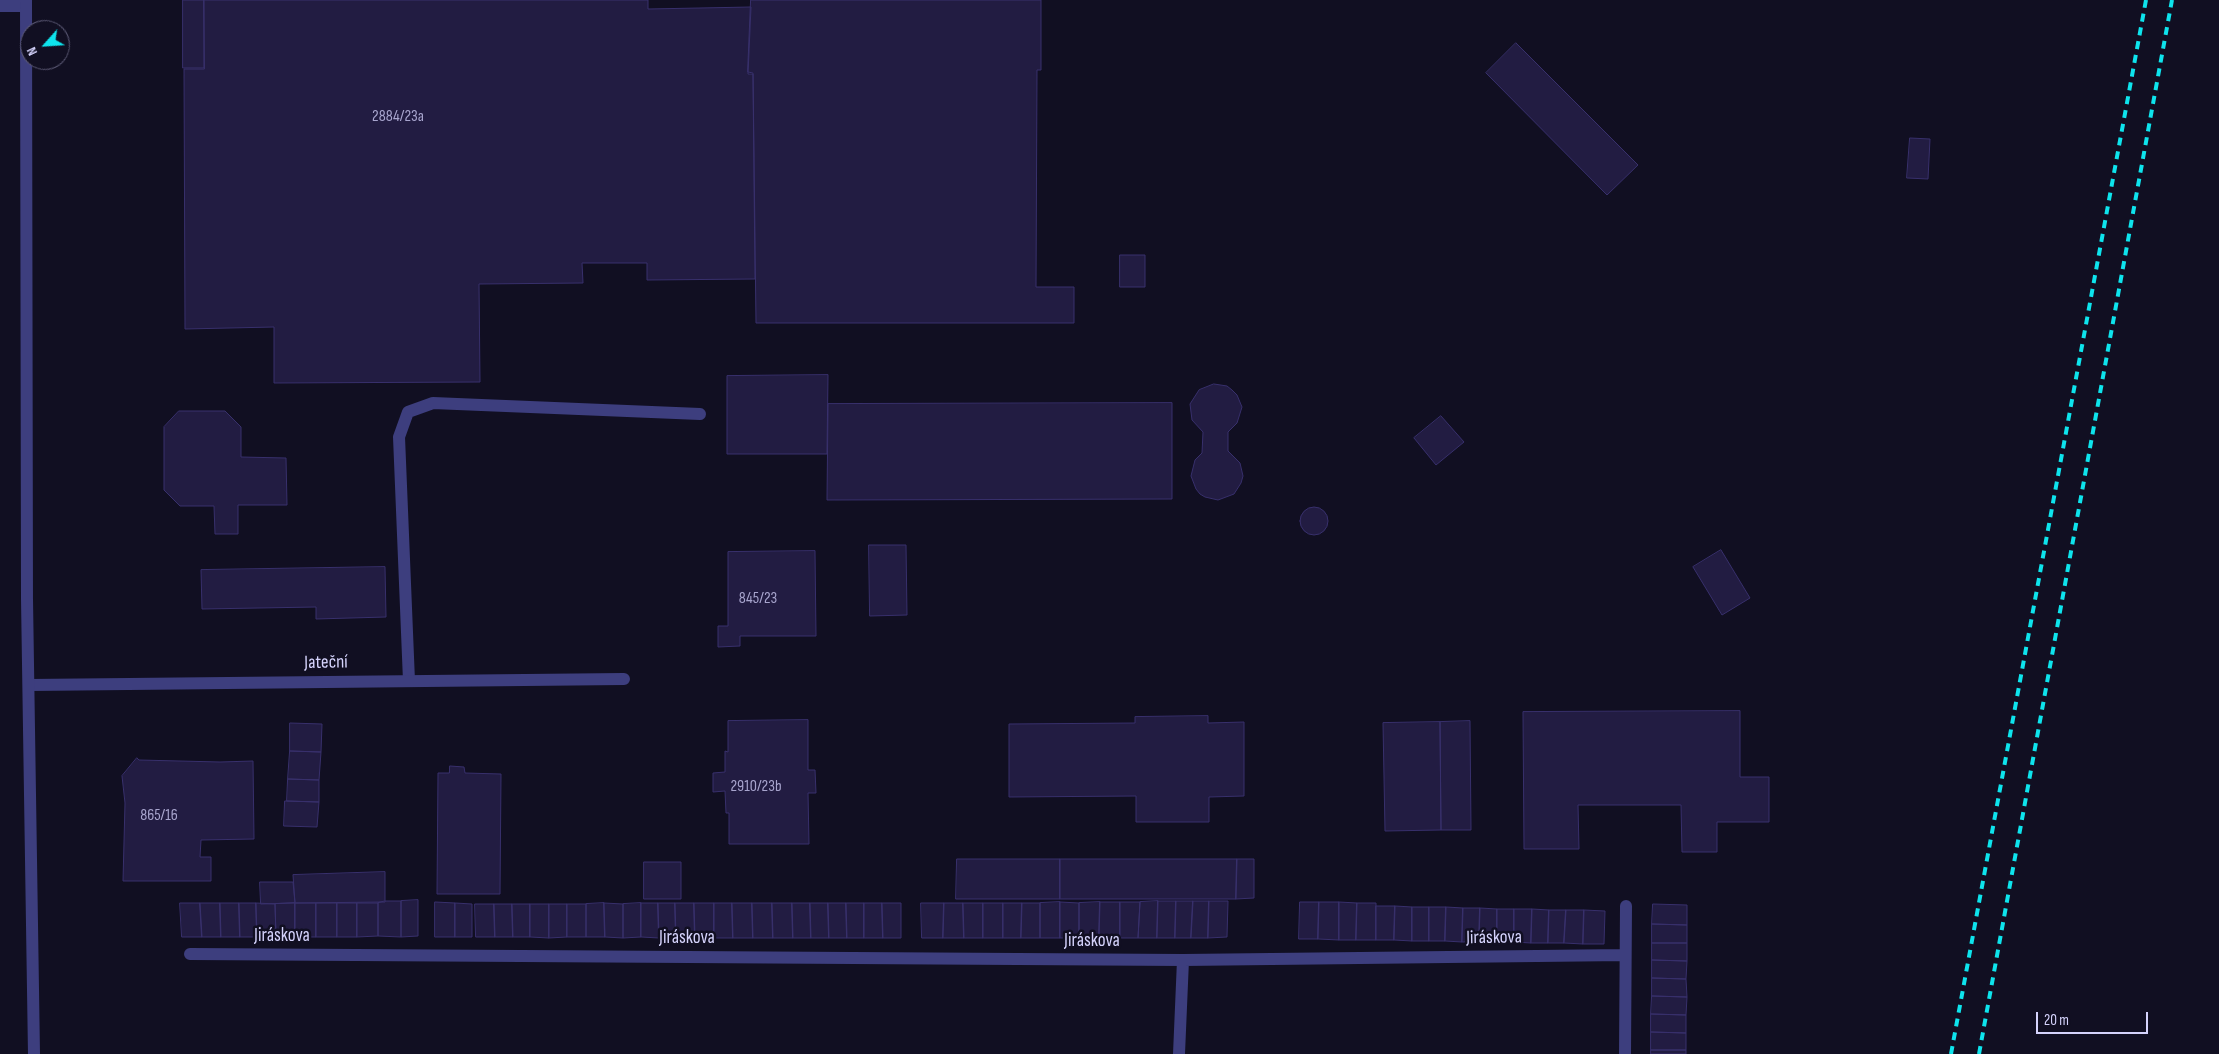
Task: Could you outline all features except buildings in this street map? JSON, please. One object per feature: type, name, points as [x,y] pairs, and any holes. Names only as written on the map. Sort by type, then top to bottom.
[{"type":"street","points":[[0,6],[26,3],[27,599],[34,1054]]},
{"type":"street","points":[[408,681],[399,436],[408,412],[434,403],[700,414]]},
{"type":"street","name":"Jateční","points":[[29,686],[624,678]]},
{"type":"street","points":[[1625,1054],[1626,906]]},
{"type":"street","name":"Jiráskova","points":[[190,954],[1183,960],[1625,956]]},
{"type":"street","points":[[1179,1054],[1183,960]]},
{"type":"railway","points":[[1951,1054],[2146,0]]},
{"type":"railway","points":[[1979,1054],[2172,0]]}]
